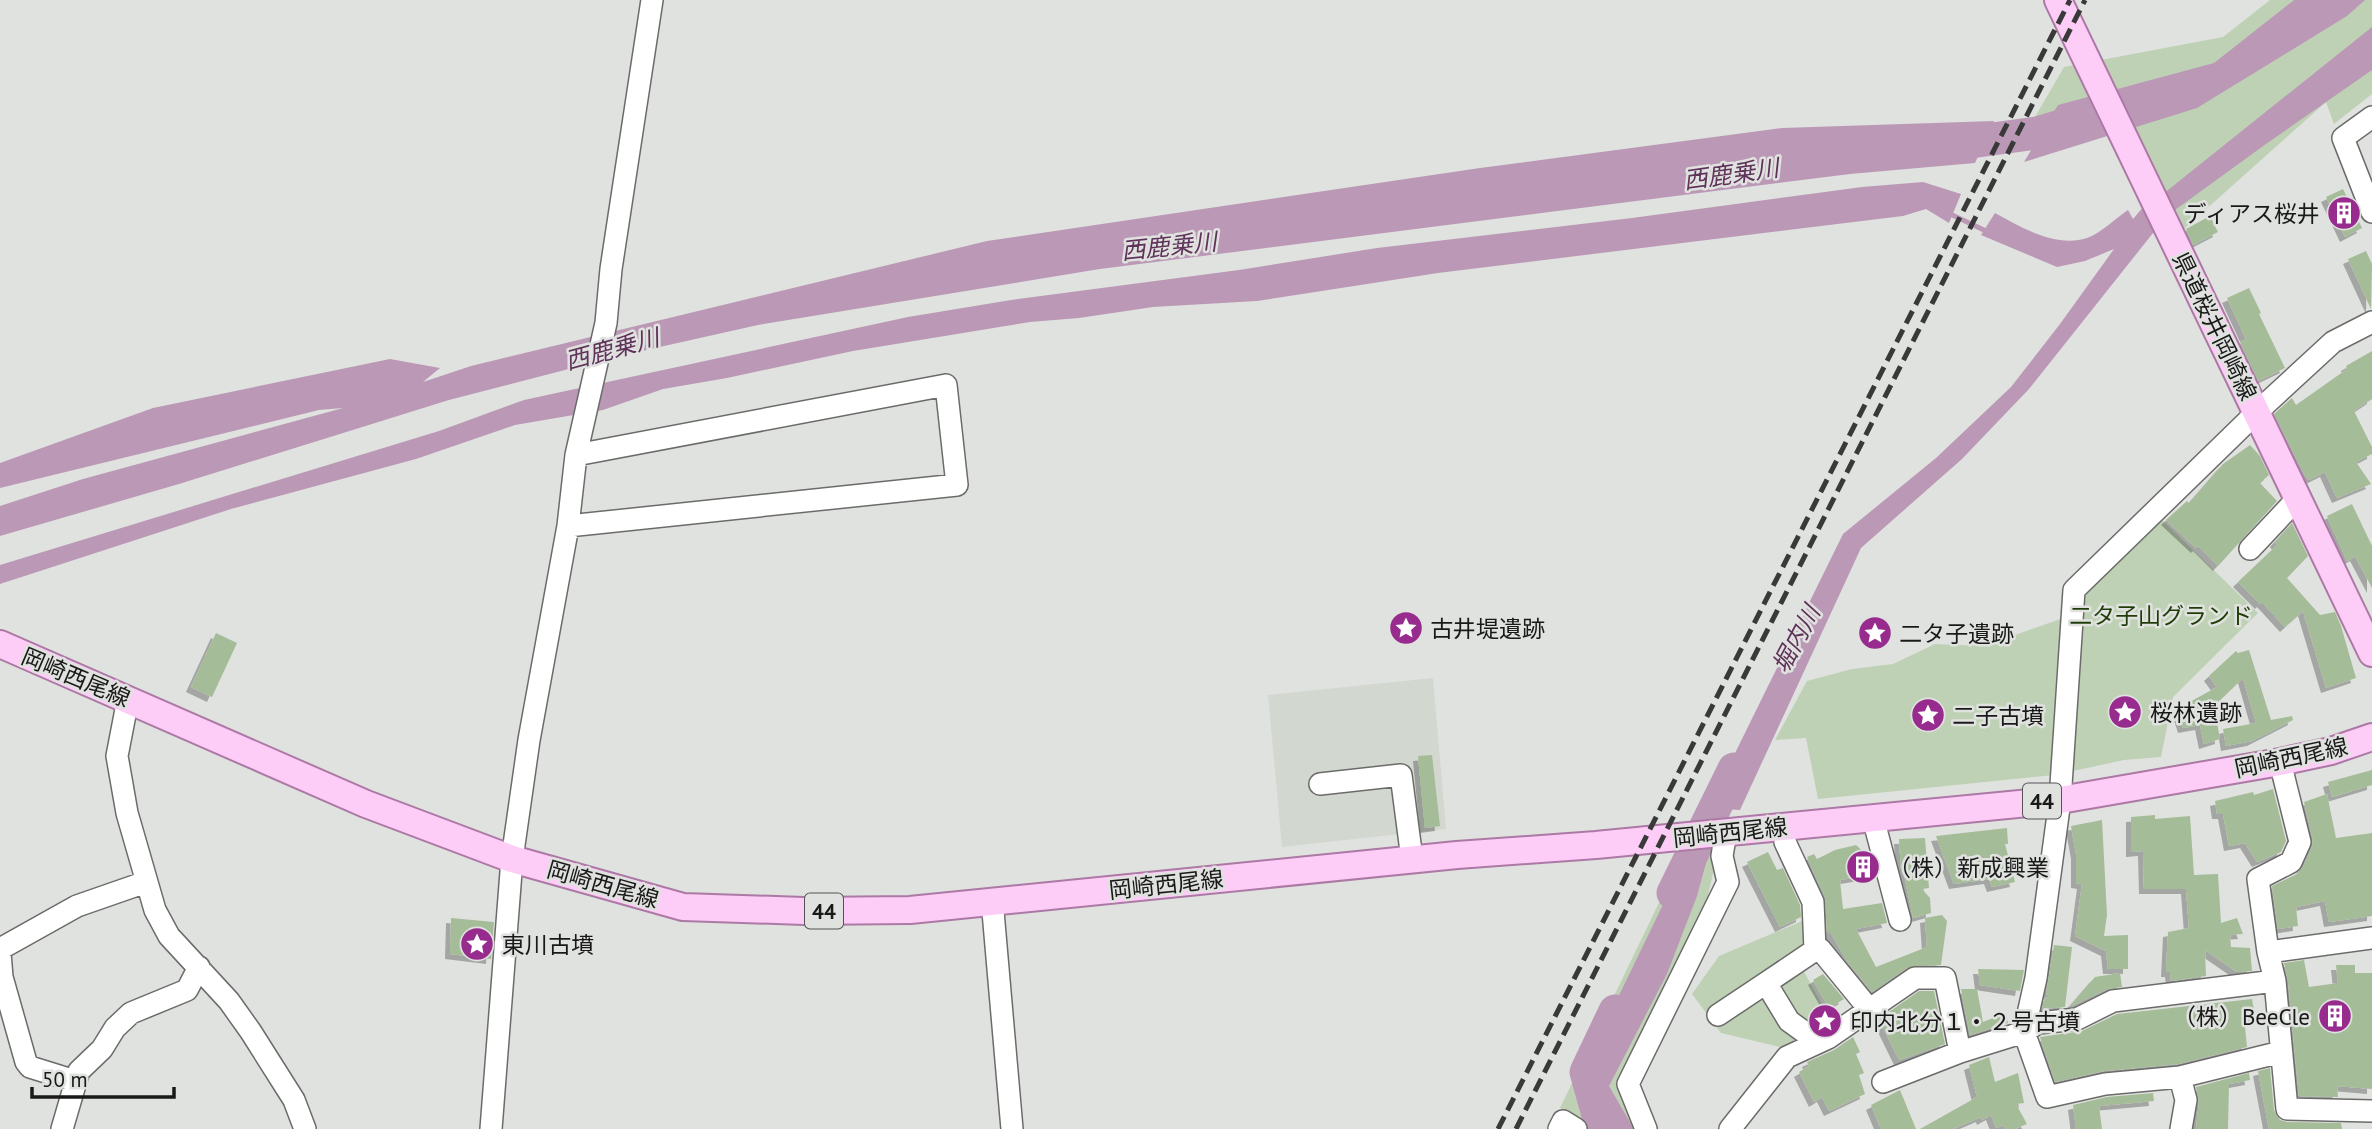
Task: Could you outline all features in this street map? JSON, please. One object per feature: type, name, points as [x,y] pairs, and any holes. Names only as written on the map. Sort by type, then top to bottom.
[{"type":"main road","name":"県道桜井岡崎線","points":[[2058,0],[2372,653]]},
{"type":"main road","name":"岡崎西尾線","points":[[0,644],[366,804],[512,859],[683,907],[804,911],[910,910],[1412,859],[1710,834],[2060,800],[2280,762],[2331,751],[2372,737]]},
{"type":"street","points":[[491,1129],[512,859],[529,740],[568,526],[576,455],[606,323],[611,269],[652,0]]},
{"type":"street","points":[[2372,117],[2343,138],[2372,212]]},
{"type":"street","points":[[2281,1052],[2180,1077],[2105,1084],[2047,1097],[2024,1032],[2036,978],[2060,800],[2074,590],[2333,342],[2372,322]]},
{"type":"street","points":[[568,526],[957,485],[946,384],[576,455]]},
{"type":"street","points":[[2250,549],[2298,498]]},
{"type":"street","points":[[128,699],[117,756],[127,813],[155,910],[169,936],[229,1001],[251,1032],[293,1100],[305,1129]]},
{"type":"street","points":[[2280,762],[2300,842],[2291,862],[2258,879],[2268,953],[2275,981],[2287,1109],[2317,1119],[2372,1111]]},
{"type":"street","points":[[1320,784],[1401,775],[1412,859]]},
{"type":"street","points":[[1874,818],[1900,920]]},
{"type":"street","points":[[1785,827],[1785,842],[1813,902],[1815,950]]},
{"type":"street","points":[[1646,1129],[1628,1084],[1728,882],[1722,856],[1710,834]]},
{"type":"street","points":[[75,1081],[30,1067],[26,1062],[2,977],[0,951],[77,906],[146,882]]},
{"type":"street","points":[[992,900],[1012,1129]]},
{"type":"street","points":[[2268,953],[2372,938]]},
{"type":"street","points":[[1718,1015],[1820,949],[1869,1009]]},
{"type":"street","points":[[62,1129],[79,1071],[102,1049],[115,1028],[131,1013],[187,990],[199,968]]},
{"type":"street","points":[[1730,1129],[1787,1056],[1828,1038],[1915,978],[1945,978],[1960,1052]]},
{"type":"street","points":[[1882,1082],[1960,1052],[2024,1032],[2038,1023],[2077,1019],[2113,1001],[2275,981]]},
{"type":"street","points":[[1766,983],[1789,1021],[1818,1042]]},
{"type":"street","points":[[2180,1077],[2186,1100],[2181,1129]]},
{"type":"street","points":[[1559,1129],[1563,1121],[1576,1129]]},
{"type":"shaded area","points":[[1433,678],[1446,829],[1282,847],[1268,695]]},
{"type":"green space","points":[[2270,0],[2372,0],[2372,94],[2334,124],[2326,102],[2167,244],[2110,126],[2020,143],[2064,67],[2223,37]]},
{"type":"green space","name":"二タ子山グランド","points":[[2161,519],[2258,613],[2173,697],[2161,757],[2124,760],[2073,771],[2084,596]]},
{"type":"green space","name":"二子古墳","points":[[2066,617],[2054,775],[1818,799],[1806,738],[1775,740],[1807,681],[1852,669],[1893,664],[1935,644],[1984,646]]},
{"type":"green space","points":[[1717,856],[1705,908],[1626,1067],[1639,1129],[1588,1129],[1583,1120],[1560,1108],[1681,857]]},
{"type":"green space","points":[[1807,919],[1809,948],[1796,957],[1824,1008],[1827,1007],[1838,1027],[1793,1050],[1721,1033],[1692,994],[1719,956]]},
{"type":"water","points":[[2294,0],[2365,0],[2347,16],[2197,108],[2024,162],[2058,105],[2214,63]]},
{"type":"water","points":[[2372,27],[2372,70],[2175,210],[2163,194]]},
{"type":"water","points":[[1994,121],[1975,163],[1850,174],[1100,269],[758,325],[615,357],[449,400],[179,484],[0,536],[0,506],[83,479],[343,408],[319,410],[0,488],[0,463],[153,408],[390,359],[440,368],[423,382],[471,366],[987,241],[1480,168],[1782,128]]},
{"type":"water","points":[[1923,182],[1961,194],[1949,223],[1926,209],[1903,216],[1438,273],[1257,301],[1153,307],[1030,322],[853,351],[663,389],[603,410],[515,425],[416,459],[231,509],[0,584],[0,565],[439,431],[524,400],[908,317],[1377,248],[1862,187]]},
{"type":"water","points":[[2144,206],[2157,228],[2029,389],[1962,459],[1861,548],[1740,810],[1708,808],[1843,534],[1936,458],[2011,387],[2114,249],[2085,261],[2057,267],[1981,235],[1995,213],[2039,235],[2075,240],[2098,233],[2128,210],[2133,219]]},
{"type":"water","points":[[1709,852],[1697,896],[1667,974],[1609,1086],[1634,1129],[1597,1129],[1588,1112],[1583,1086],[1609,1016],[1688,853]]},
{"type":"building","name":"ディアス桜井","points":[[2343,189],[2362,228],[2345,237],[2326,197]]},
{"type":"building","points":[[2210,216],[2218,232],[2193,245],[2186,229]]},
{"type":"building","points":[[2366,251],[2372,264],[2371,309],[2348,259]]},
{"type":"building","points":[[2249,288],[2285,368],[2258,381],[2240,342],[2246,339],[2227,298]]},
{"type":"building","points":[[2372,351],[2372,399],[2354,411],[2372,447],[2372,454],[2356,462],[2371,484],[2337,498],[2325,472],[2309,480],[2305,476],[2274,414],[2292,398],[2296,405],[2347,369],[2346,366]]},
{"type":"building","points":[[2250,445],[2260,456],[2269,475],[2260,483],[2277,501],[2218,566],[2166,520],[2187,501],[2189,503],[2223,464]]},
{"type":"building","points":[[2352,504],[2372,546],[2372,588],[2355,556],[2347,561],[2327,516]]},
{"type":"building","points":[[2292,523],[2308,556],[2287,578],[2320,615],[2335,612],[2356,678],[2326,688],[2303,611],[2285,627],[2262,602],[2260,604],[2238,582],[2277,545],[2275,542]]},
{"type":"building","points":[[216,633],[237,643],[212,697],[191,687]]},
{"type":"building","points":[[2249,650],[2271,720],[2292,716],[2293,720],[2252,741],[2226,746],[2223,729],[2256,723],[2243,678],[2214,706],[2220,739],[2204,744],[2200,725],[2183,728],[2177,709],[2217,687],[2209,676],[2236,651],[2238,653]]},
{"type":"building","points":[[1432,755],[1440,826],[1425,828],[1418,756]]},
{"type":"building","points":[[2372,770],[2372,785],[2332,797],[2328,782]]},
{"type":"building","points":[[2273,789],[2286,841],[2281,852],[2257,862],[2245,843],[2229,846],[2223,814],[2217,814],[2215,801]]},
{"type":"building","points":[[2327,794],[2336,838],[2372,833],[2372,916],[2329,922],[2325,901],[2296,907],[2298,926],[2278,929],[2272,886],[2297,874],[2303,867],[2313,840],[2304,802]]},
{"type":"building","points":[[2155,815],[2155,819],[2190,816],[2194,875],[2218,874],[2221,923],[2237,918],[2243,934],[2230,935],[2231,947],[2250,948],[2252,971],[2237,972],[2205,950],[2206,976],[2171,981],[2170,972],[2166,972],[2168,932],[2189,928],[2186,889],[2144,889],[2143,851],[2131,852],[2131,817]]},
{"type":"building","points":[[2102,820],[2107,915],[2104,936],[2128,935],[2128,969],[2108,969],[2106,951],[2075,936],[2082,884],[2076,883],[2076,854],[2071,826]]},
{"type":"building","points":[[2007,828],[2008,844],[2005,844],[2015,882],[1992,887],[1989,879],[1954,884],[1936,836]]},
{"type":"building","points":[[1925,838],[1929,888],[1922,889],[1930,898],[1931,913],[1913,918],[1901,869],[1899,839]]},
{"type":"building","points":[[1856,845],[1870,858],[1874,874],[1840,880],[1843,909],[1882,903],[1887,923],[1856,929],[1876,967],[1927,947],[1925,918],[1942,915],[1947,921],[1941,965],[1908,967],[1872,992],[1847,961],[1831,933],[1827,933],[1825,897],[1807,857],[1814,854],[1817,859],[1835,850]]},
{"type":"building","points":[[1768,852],[1777,870],[1783,868],[1800,905],[1801,917],[1780,927],[1747,862]]},
{"type":"building","points":[[451,918],[494,922],[491,959],[450,954]]},
{"type":"building","points":[[2054,945],[2072,947],[2065,1007],[2042,1009],[2045,998],[2051,995],[2046,994]]},
{"type":"building","points":[[2304,960],[2309,987],[2338,983],[2336,965],[2355,965],[2355,973],[2372,973],[2372,1089],[2337,1086],[2338,1097],[2299,1096],[2284,963]]},
{"type":"building","points":[[1978,969],[2024,970],[2020,991],[1980,985]]},
{"type":"building","points":[[2120,973],[2122,987],[2107,989],[2069,1007],[2095,977]]},
{"type":"building","points":[[1823,974],[1844,999],[1829,1008],[1813,980]]},
{"type":"building","points":[[1961,989],[1977,989],[1983,1022],[2006,1013],[2008,1023],[1970,1035]]},
{"type":"building","points":[[1919,991],[1934,991],[1945,1044],[1899,1060],[1879,1019]]},
{"type":"building","points":[[2252,999],[2255,1016],[2244,1017],[2247,1047],[2178,1064],[2104,1071],[2055,1082],[2040,1037],[2082,1031],[2117,1014]]},
{"type":"building","points":[[1853,1037],[1860,1052],[1856,1054],[1864,1073],[1859,1075],[1865,1094],[1829,1111],[1822,1097],[1814,1102],[1799,1072],[1809,1066],[1807,1062],[1834,1050]]},
{"type":"building","points":[[1989,1057],[1995,1082],[2018,1073],[2024,1103],[2016,1104],[2027,1124],[2015,1129],[2005,1129],[2003,1125],[1996,1128],[1991,1115],[1953,1129],[1920,1129],[1977,1097],[1969,1065]]},
{"type":"building","points":[[2270,1068],[2274,1110],[2280,1120],[2341,1123],[2342,1129],[2269,1129],[2258,1071]]},
{"type":"building","points":[[2249,1073],[2250,1080],[2229,1084],[2228,1129],[2196,1129],[2199,1102],[2196,1087]]},
{"type":"building","points":[[1900,1090],[1916,1129],[1881,1129],[1871,1105]]},
{"type":"building","points":[[2153,1093],[2154,1101],[2099,1106],[2102,1129],[2076,1129],[2073,1105],[2107,1097]]},
{"type":"waterway","name":"西鹿乗川","points":[[1941,146],[2037,133],[2084,119]]},
{"type":"waterway","points":[[1946,212],[1988,232]]},
{"type":"waterway","name":"堀内川","points":[[1673,893],[1734,769]]},
{"type":"waterway","name":"堀内川","points":[[1602,1129],[1586,1072],[1615,1011]]},
{"type":"railway","points":[[1498,1129],[2070,0]]},
{"type":"railway","points":[[1516,1129],[2085,0]]},
{"type":"place","name":"ディアス桜井","points":[[2344,213]]},
{"type":"place","name":"古井堤遺跡","points":[[1406,628]]},
{"type":"place","name":"二タ子遺跡","points":[[1875,633]]},
{"type":"place","name":"桜林遺跡","points":[[2125,712]]},
{"type":"place","name":"二子古墳","points":[[1928,715]]},
{"type":"place","name":"（株）新成興業","points":[[1863,867]]},
{"type":"place","name":"東川古墳","points":[[477,944]]},
{"type":"place","name":"（株）BeeCle","points":[[2335,1016]]},
{"type":"place","name":"印内北分１・２号古墳","points":[[1825,1021]]}]
